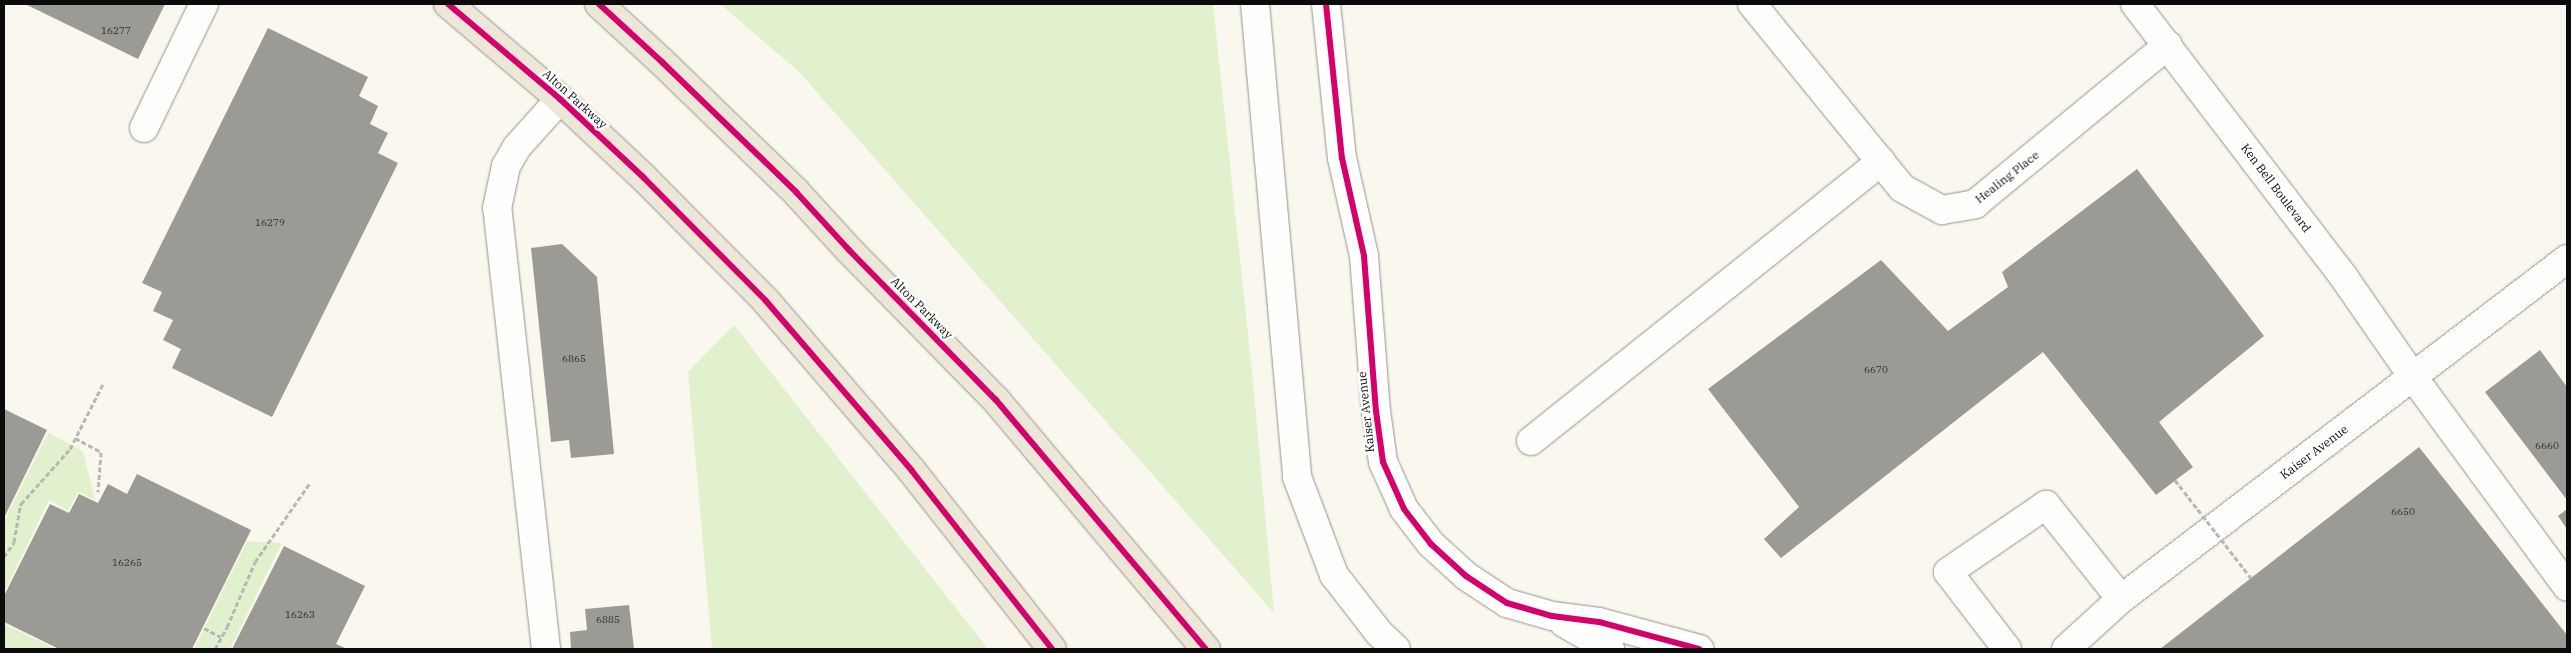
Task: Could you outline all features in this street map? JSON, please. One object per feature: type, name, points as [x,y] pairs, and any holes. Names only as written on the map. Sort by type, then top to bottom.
[{"type":"main road","name":"Alton Parkway","points":[[448,4],[560,100],[644,178],[778,315],[912,471],[1052,649]]},
{"type":"main road","name":"Alton Parkway","points":[[598,4],[662,62],[789,185],[996,400],[1206,649]]},
{"type":"street","points":[[144,128],[204,4]]},
{"type":"street","points":[[1254,4],[1297,477],[1334,575],[1379,633],[1396,649]]},
{"type":"street","name":"Kaiser Avenue","points":[[1326,4],[1342,158],[1364,256],[1376,411],[1383,462],[1404,509],[1431,544],[1466,576],[1507,603],[1552,616],[1599,622],[1698,649]]},
{"type":"street","name":"Healing Place","points":[[1752,4],[1902,188],[1942,210],[1975,204],[2168,45]]},
{"type":"street","name":"Ken Bell Boulevard","points":[[2135,4],[2345,279],[2413,377],[2567,587]]},
{"type":"street","points":[[546,649],[497,208],[506,166],[517,147],[560,100]]},
{"type":"street","points":[[1531,441],[1881,162]]},
{"type":"street","name":"Kaiser Avenue","points":[[2066,649],[2121,599],[2567,259]]},
{"type":"street","points":[[2007,649],[1948,572],[2046,505],[2121,599]]},
{"type":"street","name":"Kaiser Avenue","points":[[1552,616],[1610,649]]},
{"type":"path","points":[[4,557],[14,542],[21,504],[70,449],[104,382]]},
{"type":"path","points":[[75,438],[101,452],[98,492]]},
{"type":"path","points":[[2175,480],[2252,578]]},
{"type":"path","points":[[215,649],[255,562],[310,483]]},
{"type":"path","points":[[204,628],[221,637]]},
{"type":"green space","points":[[720,4],[1213,4],[1253,381],[1274,613],[799,72]]},
{"type":"green space","points":[[734,325],[988,649],[712,649],[688,372]]},
{"type":"green space","points":[[48,433],[83,451],[95,500],[78,492],[68,511],[49,500],[4,593],[4,521]]},
{"type":"green space","points":[[247,541],[282,543],[230,649],[194,649]]},
{"type":"green space","points":[[4,624],[56,649],[4,649]]},
{"type":"building","points":[[25,4],[165,4],[138,59]]},
{"type":"building","points":[[268,28],[368,77],[359,96],[378,106],[370,124],[388,133],[378,153],[398,163],[272,417],[172,368],[181,349],[163,340],[173,320],[153,311],[162,292],[142,283]]},
{"type":"building","points":[[2137,169],[2264,336],[2159,422],[2193,467],[2156,495],[2043,352],[1781,558],[1764,539],[1799,507],[1708,389],[1881,260],[1948,331],[2008,287],[2002,272]]},
{"type":"building","points":[[562,244],[597,277],[614,454],[571,458],[569,440],[551,442],[531,248]]},
{"type":"building","points":[[2540,350],[2567,387],[2567,500],[2485,392]]},
{"type":"building","points":[[4,409],[47,430],[4,518]]},
{"type":"building","points":[[2419,447],[2567,635],[2567,649],[2160,649]]},
{"type":"building","points":[[137,474],[251,530],[192,649],[59,649],[4,622],[4,596],[50,504],[69,513],[79,494],[98,503],[108,484],[127,494]]},
{"type":"building","points":[[2567,509],[2567,529],[2558,516]]},
{"type":"building","points":[[284,546],[365,586],[336,644],[347,649],[232,649]]},
{"type":"building","points":[[629,605],[634,649],[571,649],[570,632],[587,630],[585,609]]},
{"type":"cycle path","points":[[448,4],[560,99],[644,178],[766,301],[912,471],[1052,649]]},
{"type":"cycle path","points":[[599,4],[662,62],[796,192],[849,250],[996,400],[1206,649]]},
{"type":"cycle path","points":[[1326,4],[1342,158],[1364,256],[1376,411],[1383,462],[1404,509],[1431,544],[1466,576],[1507,603],[1552,616],[1599,622],[1699,649]]}]
